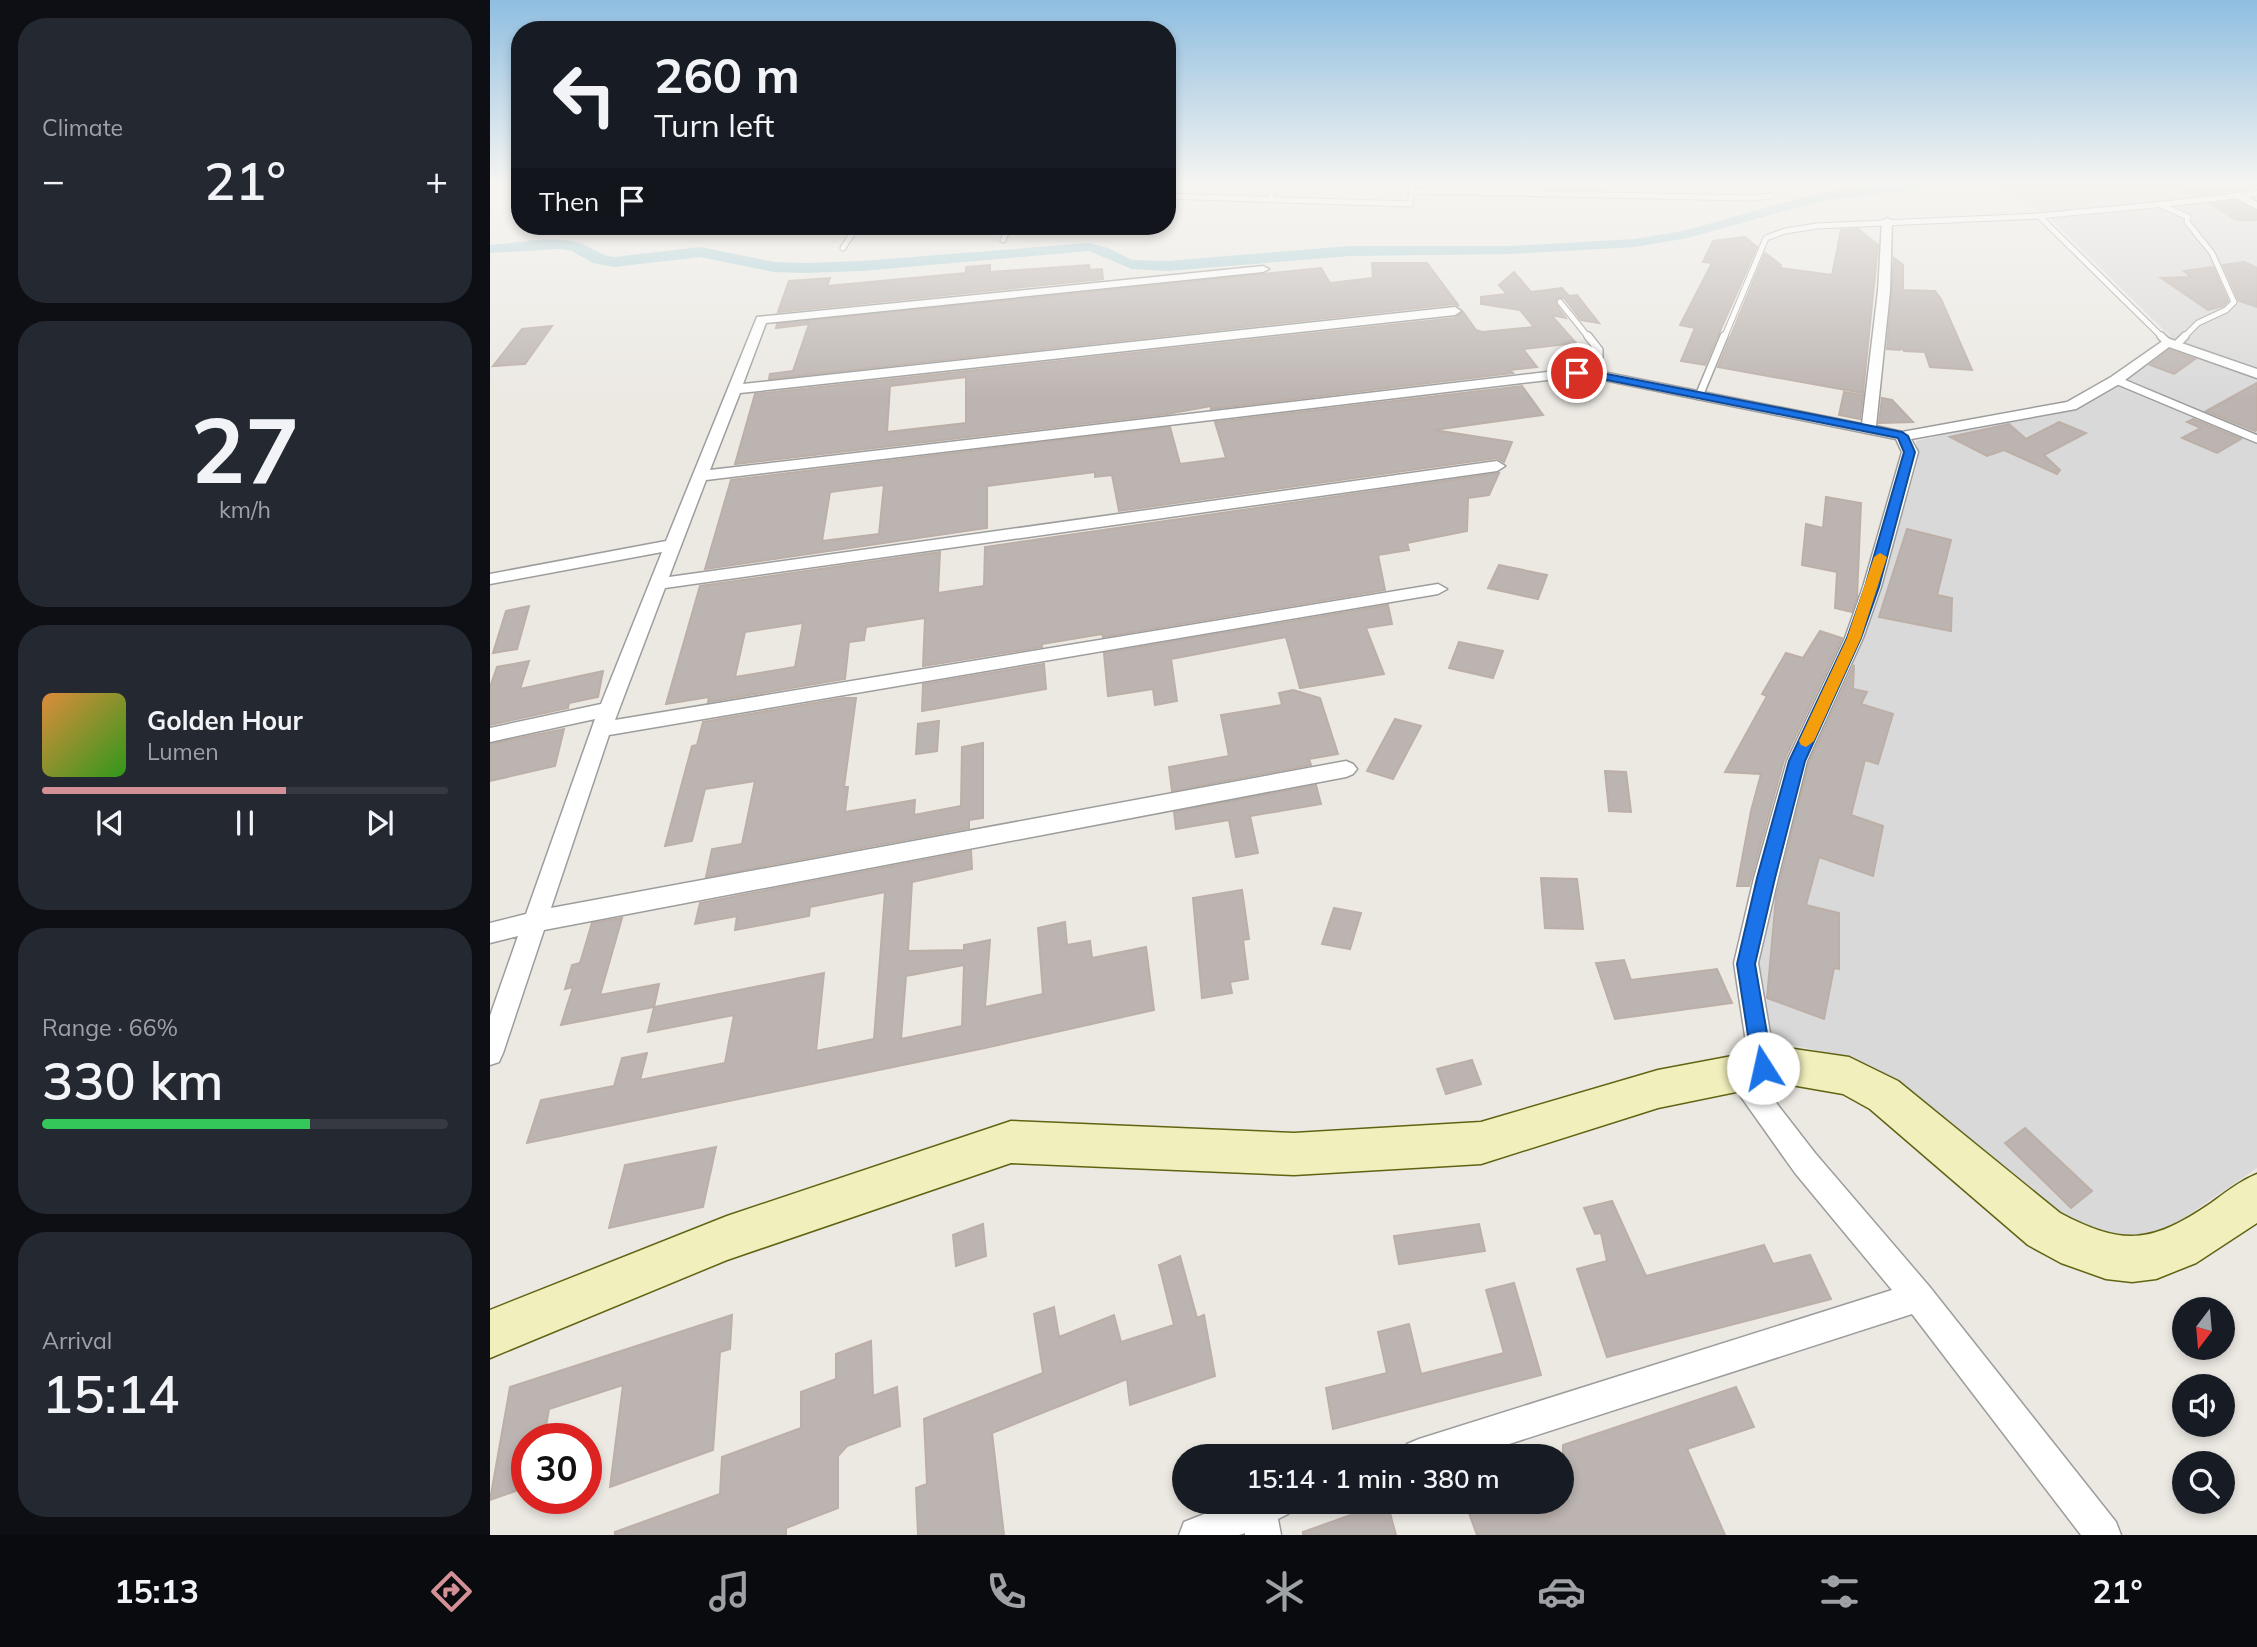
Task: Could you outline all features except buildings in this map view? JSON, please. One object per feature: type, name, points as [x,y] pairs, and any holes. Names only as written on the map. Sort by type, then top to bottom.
[{"type":"street","points":[[1869,428],[1886,256]]},
{"type":"street","points":[[490,1053],[608,709],[761,320],[1263,270]]},
{"type":"street","points":[[734,388],[1455,312]]},
{"type":"street","points":[[700,476],[1577,373],[1902,436],[2071,406],[2172,343],[2257,374]]},
{"type":"street","points":[[1902,436],[1910,452],[1872,587],[1854,638],[1797,761],[1746,964],[1750,1070],[1805,1163],[1917,1297],[2103,1535]]},
{"type":"street","points":[[658,584],[1497,466]]},
{"type":"street","points":[[490,579],[673,545]]},
{"type":"street","points":[[601,729],[1438,589]]},
{"type":"street","points":[[490,735],[608,709]]},
{"type":"street","points":[[490,933],[537,921],[1346,769]]},
{"type":"street","points":[[490,1334],[727,1238],[1011,1142],[1294,1154],[1481,1143],[1658,1089],[1780,1065],[1849,1076],[1884,1095],[2044,1228],[2073,1247],[2103,1256],[2136,1260],[2163,1255],[2195,1241],[2257,1196]]},
{"type":"street","points":[[1457,1444],[1917,1297]]},
{"type":"street","points":[[1198,1535],[1266,1515]]},
{"type":"lane","points":[[1699,396],[1759,256]]},
{"type":"lane","points":[[2081,256],[2172,343],[2198,323],[2226,310],[2234,302],[2213,256]]},
{"type":"lane","points":[[1560,302],[1599,349],[1599,357],[1577,373]]},
{"type":"lane","points":[[2116,380],[2257,439]]},
{"type":"shaded area","points":[[2088,256],[2257,256],[2257,1168],[2159,1235],[2141,1243],[2059,1223],[1904,1087],[1856,1060],[1769,1039],[1754,937],[1820,718],[1887,566],[1918,460],[1916,441],[1992,423],[2073,409],[2108,392],[2132,374],[2170,336]]},
{"type":"waterway","points":[[591,256],[598,260],[614,262],[656,256]]},
{"type":"waterway","points":[[718,256],[774,267],[805,268],[986,256]]},
{"type":"waterway","points":[[1111,256],[1121,261],[1144,266],[1293,256]]},
{"type":"slow traffic","points":[[1806,741],[1854,638],[1880,557]]},
{"type":"route","points":[[1577,373],[1869,428],[1902,436],[1910,452],[1872,587],[1854,638],[1797,761],[1766,878],[1746,964],[1763,1068]]}]
